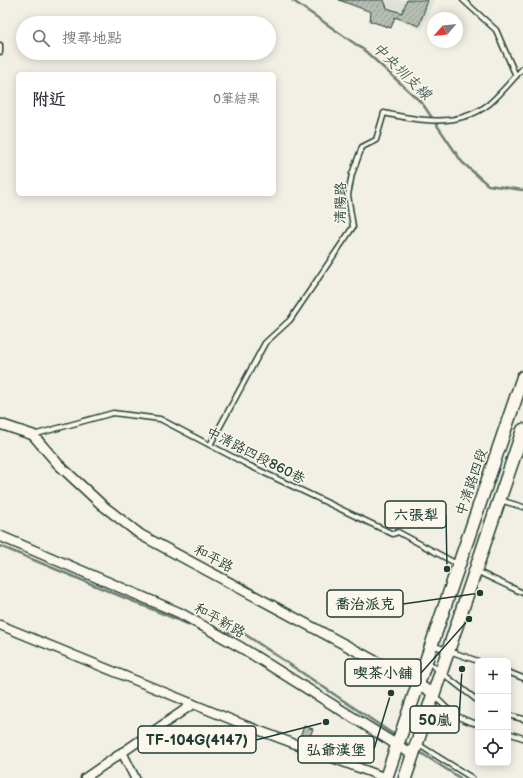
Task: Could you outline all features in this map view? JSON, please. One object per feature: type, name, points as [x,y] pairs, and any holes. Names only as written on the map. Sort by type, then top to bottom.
[{"type":"main road","name":"中清路四段","points":[[386,778],[523,377]]},
{"type":"main road","points":[[405,778],[475,570],[520,449],[523,430]]},
{"type":"main road","points":[[475,517],[492,522]]},
{"type":"street","name":"和平路","points":[[0,424],[33,436],[58,464],[102,505],[141,535],[434,694]]},
{"type":"street","name":"和平新路","points":[[0,536],[180,613],[415,749]]},
{"type":"street","points":[[0,625],[193,704],[386,778]]},
{"type":"street","points":[[85,778],[193,704]]},
{"type":"street","points":[[122,752],[134,778]]},
{"type":"lane","points":[[463,0],[496,30],[516,76]]},
{"type":"lane","points":[[0,45],[0,52]]},
{"type":"lane","name":"清陽路","points":[[210,445],[265,343],[290,320],[352,227],[348,195],[352,174],[362,147],[376,140],[384,113],[408,119],[444,121],[473,114],[490,104],[523,68]]},
{"type":"lane","name":"中清路四段860巷","points":[[33,436],[113,412],[160,419],[250,466],[394,534],[398,532],[459,565]]},
{"type":"lane","points":[[500,500],[523,507]]},
{"type":"lane","points":[[475,570],[523,593]]},
{"type":"lane","points":[[432,645],[475,660]]},
{"type":"lane","points":[[426,661],[475,699]]},
{"type":"lane","points":[[511,673],[523,678]]},
{"type":"lane","points":[[434,694],[447,710],[467,722],[475,723]]},
{"type":"lane","points":[[511,715],[523,719]]},
{"type":"lane","points":[[511,734],[523,738]]},
{"type":"lane","points":[[415,749],[472,778]]},
{"type":"shaded area","points":[[354,0],[434,0],[429,12],[427,12],[427,18],[422,30]]},
{"type":"building","points":[[339,0],[384,0],[387,8],[402,13],[407,0],[428,0],[419,26],[395,17],[391,28],[370,21],[371,12]]},
{"type":"building","points":[[304,726],[313,729],[303,753],[295,750]]},
{"type":"waterway","name":"中央圳支線","points":[[292,0],[364,50],[422,103],[462,162],[488,185],[523,190]]},
{"type":"waterway","points":[[0,546],[202,630]]},
{"type":"waterway","points":[[220,632],[243,633],[396,736]]},
{"type":"waterway","points":[[403,741],[412,747]]},
{"type":"waterway","points":[[418,751],[460,778]]},
{"type":"place","name":"六張犁","points":[[447,569]]},
{"type":"place","name":"喬治派克","points":[[480,593]]},
{"type":"place","name":"喫茶小舖","points":[[469,619]]},
{"type":"place","name":"50嵐","points":[[462,669]]},
{"type":"place","name":"弘爺漢堡","points":[[391,693]]},
{"type":"place","name":"TF-104G(4147)","points":[[326,722]]}]
